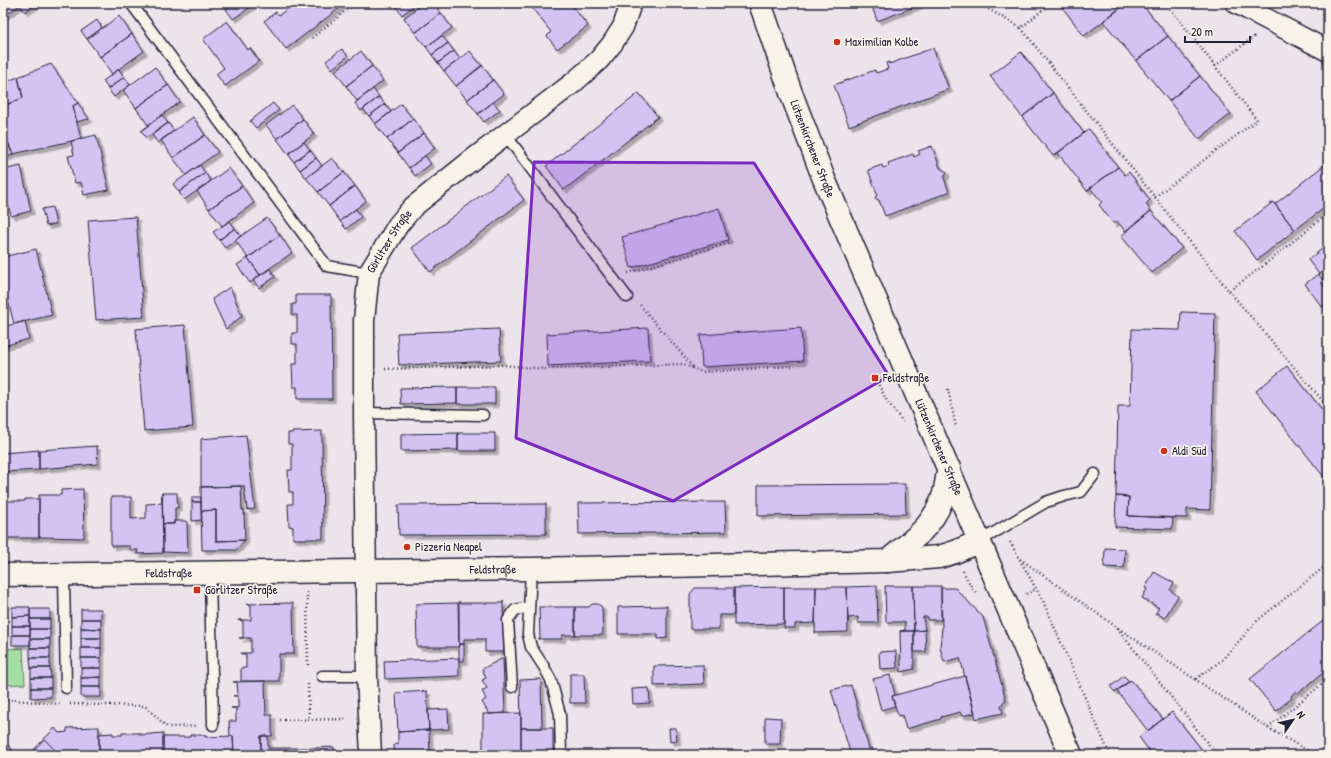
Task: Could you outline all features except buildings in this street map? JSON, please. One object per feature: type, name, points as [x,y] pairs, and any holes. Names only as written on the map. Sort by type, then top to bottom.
[{"type":"main road","name":"Lützenkirchener Straße","points":[[760,3],[791,93],[824,179],[1072,755]]},
{"type":"main road","points":[[887,561],[920,534],[930,522],[942,501],[949,468]]},
{"type":"main road","name":"Feldstraße","points":[[3,575],[530,569],[887,561],[939,557],[980,541]]},
{"type":"street","name":"Görlitzer Straße","points":[[371,755],[367,676],[364,413],[364,320],[369,273],[398,225],[413,207],[505,134],[573,83],[599,60],[623,27],[631,3]]},
{"type":"street","points":[[1236,3],[1328,51]]},
{"type":"lane","points":[[133,6],[327,266],[369,273]]},
{"type":"lane","points":[[505,134],[627,297]]},
{"type":"lane","points":[[364,413],[483,415]]},
{"type":"lane","points":[[980,541],[1046,502],[1081,492],[1095,474]]},
{"type":"lane","points":[[530,569],[528,634],[531,647],[544,667],[550,680],[560,714],[561,755]]},
{"type":"lane","points":[[210,573],[213,725]]},
{"type":"lane","points":[[64,575],[66,688]]},
{"type":"lane","points":[[512,687],[508,620],[515,610],[529,607]]},
{"type":"lane","points":[[322,676],[367,676]]},
{"type":"path","points":[[312,38],[355,3]]},
{"type":"path","points":[[1022,28],[1051,3]]},
{"type":"path","points":[[1155,197],[1257,120],[1166,3]]},
{"type":"path","points":[[985,7],[1022,28],[1229,291],[1328,407]]},
{"type":"path","points":[[1215,66],[1273,22]]},
{"type":"path","points":[[1229,291],[1263,266],[1328,213]]},
{"type":"path","points":[[612,277],[732,242]]},
{"type":"path","points":[[627,297],[631,294],[693,367]]},
{"type":"path","points":[[364,370],[503,366],[545,369],[683,364],[702,372],[795,366]]},
{"type":"path","points":[[875,378],[887,401],[906,426]]},
{"type":"path","points":[[1110,755],[1043,601],[1020,559],[1048,577],[1116,626],[1268,728],[1315,755]]},
{"type":"path","points":[[1196,679],[1222,660],[1258,620],[1328,564]]},
{"type":"path","points":[[306,572],[308,668]]},
{"type":"path","points":[[1116,626],[1217,755]]},
{"type":"path","points":[[1268,728],[1328,679]]},
{"type":"path","points":[[308,684],[309,720]]},
{"type":"path","points":[[3,699],[44,703],[145,706],[167,727],[213,725]]},
{"type":"path","points":[[280,720],[369,719]]},
{"type":"highlighted area","points":[[534,162],[754,163],[889,376],[673,501],[516,438]]},
{"type":"green space","points":[[23,648],[25,684],[3,685],[3,649]]},
{"type":"place","name":"Maximilian Kolbe","points":[[837,42]]},
{"type":"place","name":"Feldstraße","points":[[875,378]]},
{"type":"place","name":"Aldi Süd","points":[[1164,451]]},
{"type":"place","name":"Pizzeria Neapel","points":[[407,547]]},
{"type":"place","name":"Görlitzer Straße","points":[[197,590]]}]
